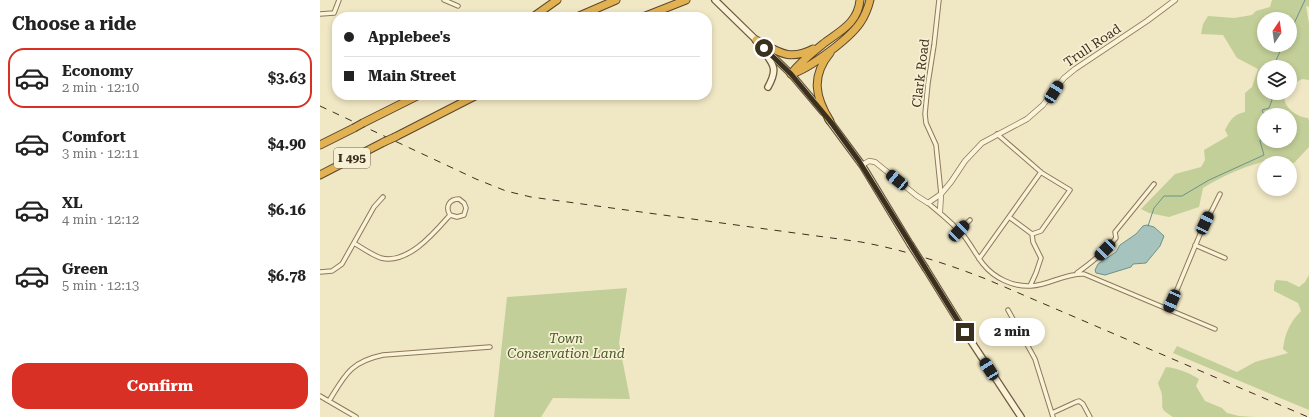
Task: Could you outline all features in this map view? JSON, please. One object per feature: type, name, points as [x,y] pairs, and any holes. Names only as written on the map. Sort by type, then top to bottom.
[{"type":"highway","points":[[540,12],[557,0]]},
{"type":"highway","points":[[588,12],[616,0]]},
{"type":"highway","points":[[656,12],[686,0]]},
{"type":"highway","points":[[791,74],[800,63],[851,24],[857,14],[860,0]]},
{"type":"highway","points":[[830,121],[820,100],[817,79],[822,63],[859,25],[865,15],[870,0]]},
{"type":"highway","points":[[756,40],[782,53],[796,56],[824,44]]},
{"type":"highway","points":[[791,74],[806,68],[837,46]]},
{"type":"highway","name":"I 495","points":[[320,145],[407,100]]},
{"type":"highway","name":"I 495","points":[[320,175],[467,100]]},
{"type":"main road","points":[[716,0],[791,74],[830,121],[862,165],[964,330],[1021,417]]},
{"type":"main road","points":[[756,40],[772,62],[774,69],[773,78],[768,87]]},
{"type":"street","points":[[336,12],[339,0]]},
{"type":"street","points":[[444,0],[458,6]]},
{"type":"street","name":"Clark Road","points":[[939,0],[925,114],[926,123],[936,145],[940,194]]},
{"type":"street","name":"Trull Road","points":[[928,203],[940,194],[951,182],[965,161],[982,142],[1027,119],[1043,105],[1064,78],[1075,69],[1147,21],[1175,0]]},
{"type":"street","points":[[320,14],[332,15]]},
{"type":"street","points":[[997,134],[1041,172],[1070,190],[1041,231],[1032,234]]},
{"type":"street","points":[[862,165],[869,161],[875,162],[917,196],[940,212],[959,231],[979,259],[992,273],[1012,285],[1039,285],[1066,276],[1084,274],[1215,329]]},
{"type":"street","points":[[979,259],[1041,172]]},
{"type":"street","points":[[1077,274],[1097,258],[1113,242],[1116,238],[1115,232],[1154,184]]},
{"type":"street","points":[[940,194],[940,212]]},
{"type":"street","points":[[1168,309],[1195,245],[1220,194]]},
{"type":"street","points":[[320,272],[330,272],[343,262],[374,207],[383,197]]},
{"type":"street","points":[[454,199],[463,201],[466,208],[464,215],[457,218],[450,215],[448,209],[449,203],[454,199]]},
{"type":"street","points":[[354,243],[378,257],[386,259],[396,258],[412,251],[426,241],[450,215]]},
{"type":"street","points":[[1009,217],[1032,234],[1033,242],[1041,258],[1030,286]]},
{"type":"street","points":[[959,231],[970,220]]},
{"type":"street","points":[[1195,245],[1225,258]]},
{"type":"street","points":[[1008,310],[1035,359],[1053,415],[1080,401],[1090,417]]},
{"type":"street","points":[[328,401],[350,369],[370,358],[383,355],[490,347]]},
{"type":"street","points":[[320,396],[356,417]]},
{"type":"green space","points":[[1272,0],[1309,0],[1309,7],[1306,6],[1309,24],[1309,80],[1302,79],[1297,82],[1297,60],[1257,60],[1257,68],[1237,58],[1223,35],[1201,34],[1203,24],[1208,16],[1234,18],[1252,15],[1256,11],[1270,7]]},
{"type":"green space","points":[[1257,72],[1257,100],[1284,100],[1288,108],[1257,108],[1257,148],[1297,148],[1297,115],[1308,118],[1309,147],[1297,160],[1297,156],[1257,156],[1257,163],[1245,167],[1203,188],[1199,207],[1169,217],[1149,213],[1141,209],[1175,174],[1201,167],[1205,160],[1204,150],[1228,136],[1225,130],[1231,120],[1238,114],[1245,112],[1245,93],[1252,87]]},
{"type":"green space","points":[[1309,275],[1309,410],[1173,353],[1177,346],[1237,372],[1255,362],[1288,353],[1283,349],[1285,338],[1291,324],[1301,311],[1298,303],[1274,291],[1274,285],[1276,280],[1287,281],[1299,287],[1305,282]]},
{"type":"green space","name":"Town Conservation Land","points":[[627,288],[619,343],[630,399],[553,398],[541,417],[494,417],[507,297]]},
{"type":"green space","points":[[1166,367],[1175,368],[1199,379],[1196,386],[1205,401],[1222,408],[1227,413],[1239,416],[1254,417],[1173,417],[1163,408],[1162,394],[1158,383]]},
{"type":"water","points":[[1147,225],[1154,227],[1164,236],[1160,246],[1146,263],[1133,264],[1131,267],[1105,275],[1096,273],[1095,270],[1098,264],[1116,252],[1120,245],[1136,234],[1143,226]]},
{"type":"waterway","points":[[1297,17],[1305,0]]},
{"type":"waterway","points":[[1276,60],[1280,52]]},
{"type":"waterway","points":[[1269,108],[1272,100]]},
{"type":"waterway","points":[[1148,226],[1154,208],[1164,196],[1182,196],[1209,180],[1264,155],[1262,148]]},
{"type":"railway","points":[[320,106],[476,179],[506,191],[531,197],[861,242],[940,262],[986,279],[1308,417]]},
{"type":"route","points":[[764,48],[791,74],[830,121],[862,165],[965,332]]}]
